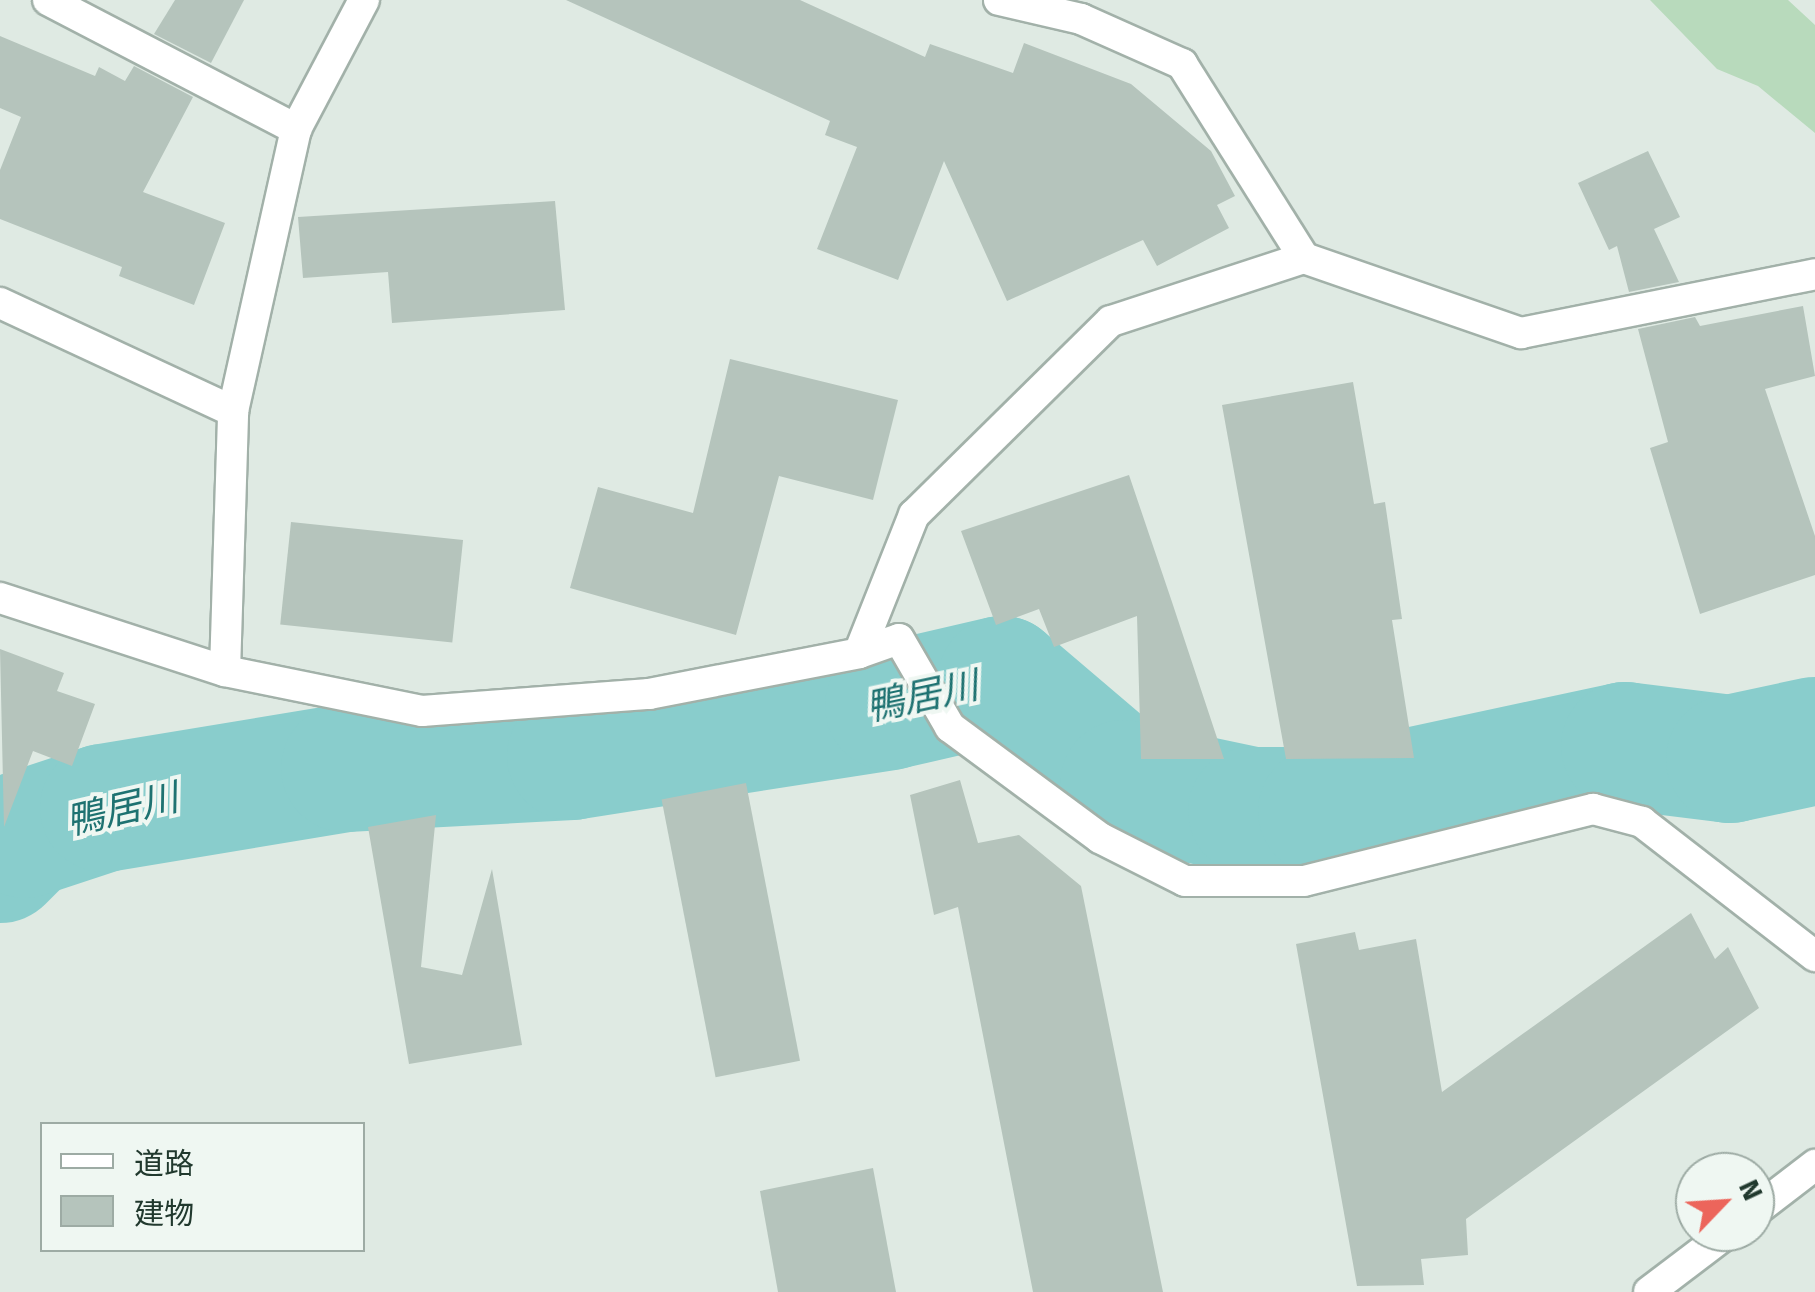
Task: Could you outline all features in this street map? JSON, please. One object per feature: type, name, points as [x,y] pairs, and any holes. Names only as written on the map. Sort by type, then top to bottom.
[{"type":"street","points":[[48,0],[296,129]]},
{"type":"street","points":[[225,671],[234,411],[296,129],[364,0]]},
{"type":"street","points":[[999,0],[1080,19],[1182,64],[1304,258]]},
{"type":"street","points":[[859,653],[914,516],[1111,321],[1304,258],[1520,332],[1815,274]]},
{"type":"street","points":[[0,303],[234,411]]},
{"type":"street","points":[[0,598],[225,671],[422,711],[649,694],[859,653],[899,638],[950,727],[1100,838],[1184,880],[1304,881],[1593,809],[1642,822],[1815,956]]},
{"type":"street","points":[[1775,1196],[1815,1165]]},
{"type":"street","points":[[1649,1292],[1702,1252]]},
{"type":"green space","points":[[1650,0],[1788,0],[1815,25],[1815,133],[1758,86],[1717,69]]},
{"type":"building","points":[[175,0],[244,0],[211,63],[154,34]]},
{"type":"building","points":[[566,0],[800,0],[925,57],[930,44],[1013,73],[1024,43],[1131,84],[1211,151],[1235,196],[1217,205],[1229,228],[1157,266],[1143,240],[1007,301],[944,161],[898,280],[817,249],[857,147],[825,135],[830,121]]},
{"type":"building","points":[[0,36],[95,76],[99,67],[125,81],[134,66],[193,97],[143,192],[225,223],[194,305],[119,276],[122,267],[0,219],[0,170],[21,117],[0,108]]},
{"type":"building","points":[[1648,151],[1680,217],[1654,229],[1679,282],[1629,292],[1617,246],[1609,250],[1578,183]]},
{"type":"building","points":[[555,201],[565,310],[392,323],[388,272],[303,278],[298,217]]},
{"type":"building","points":[[1803,306],[1815,376],[1765,389],[1815,536],[1815,575],[1700,614],[1650,448],[1668,442],[1638,329],[1695,317],[1700,326]]},
{"type":"building","points":[[730,359],[898,400],[873,500],[779,476],[736,635],[570,588],[598,487],[693,513]]},
{"type":"building","points":[[1353,382],[1374,504],[1385,502],[1402,619],[1392,620],[1414,758],[1286,759],[1222,405]]},
{"type":"building","points":[[1129,475],[1224,759],[1141,759],[1137,616],[1054,647],[1039,609],[996,625],[961,531]]},
{"type":"building","points":[[291,522],[463,540],[452,643],[280,624]]},
{"type":"building","points":[[0,649],[64,673],[57,691],[95,704],[72,766],[33,751],[4,827]]},
{"type":"building","points":[[960,780],[978,843],[1019,835],[1081,886],[1163,1292],[1033,1292],[958,907],[934,915],[910,795]]},
{"type":"building","points":[[746,783],[800,1061],[716,1077],[662,799]]},
{"type":"building","points":[[436,815],[421,967],[462,975],[492,869],[522,1045],[409,1064],[368,827]]},
{"type":"building","points":[[1691,913],[1715,959],[1728,947],[1759,1008],[1466,1219],[1468,1255],[1421,1259],[1424,1285],[1357,1286],[1296,944],[1355,932],[1359,950],[1416,939],[1442,1092]]},
{"type":"building","points":[[873,1168],[896,1292],[778,1292],[760,1191]]},
{"type":"waterway","name":"鴨居川","points":[[0,859],[25,834],[104,808],[345,768],[571,756],[889,706],[1002,680],[1124,784],[1252,811],[1322,811],[1625,746],[1730,759],[1815,741]]}]
